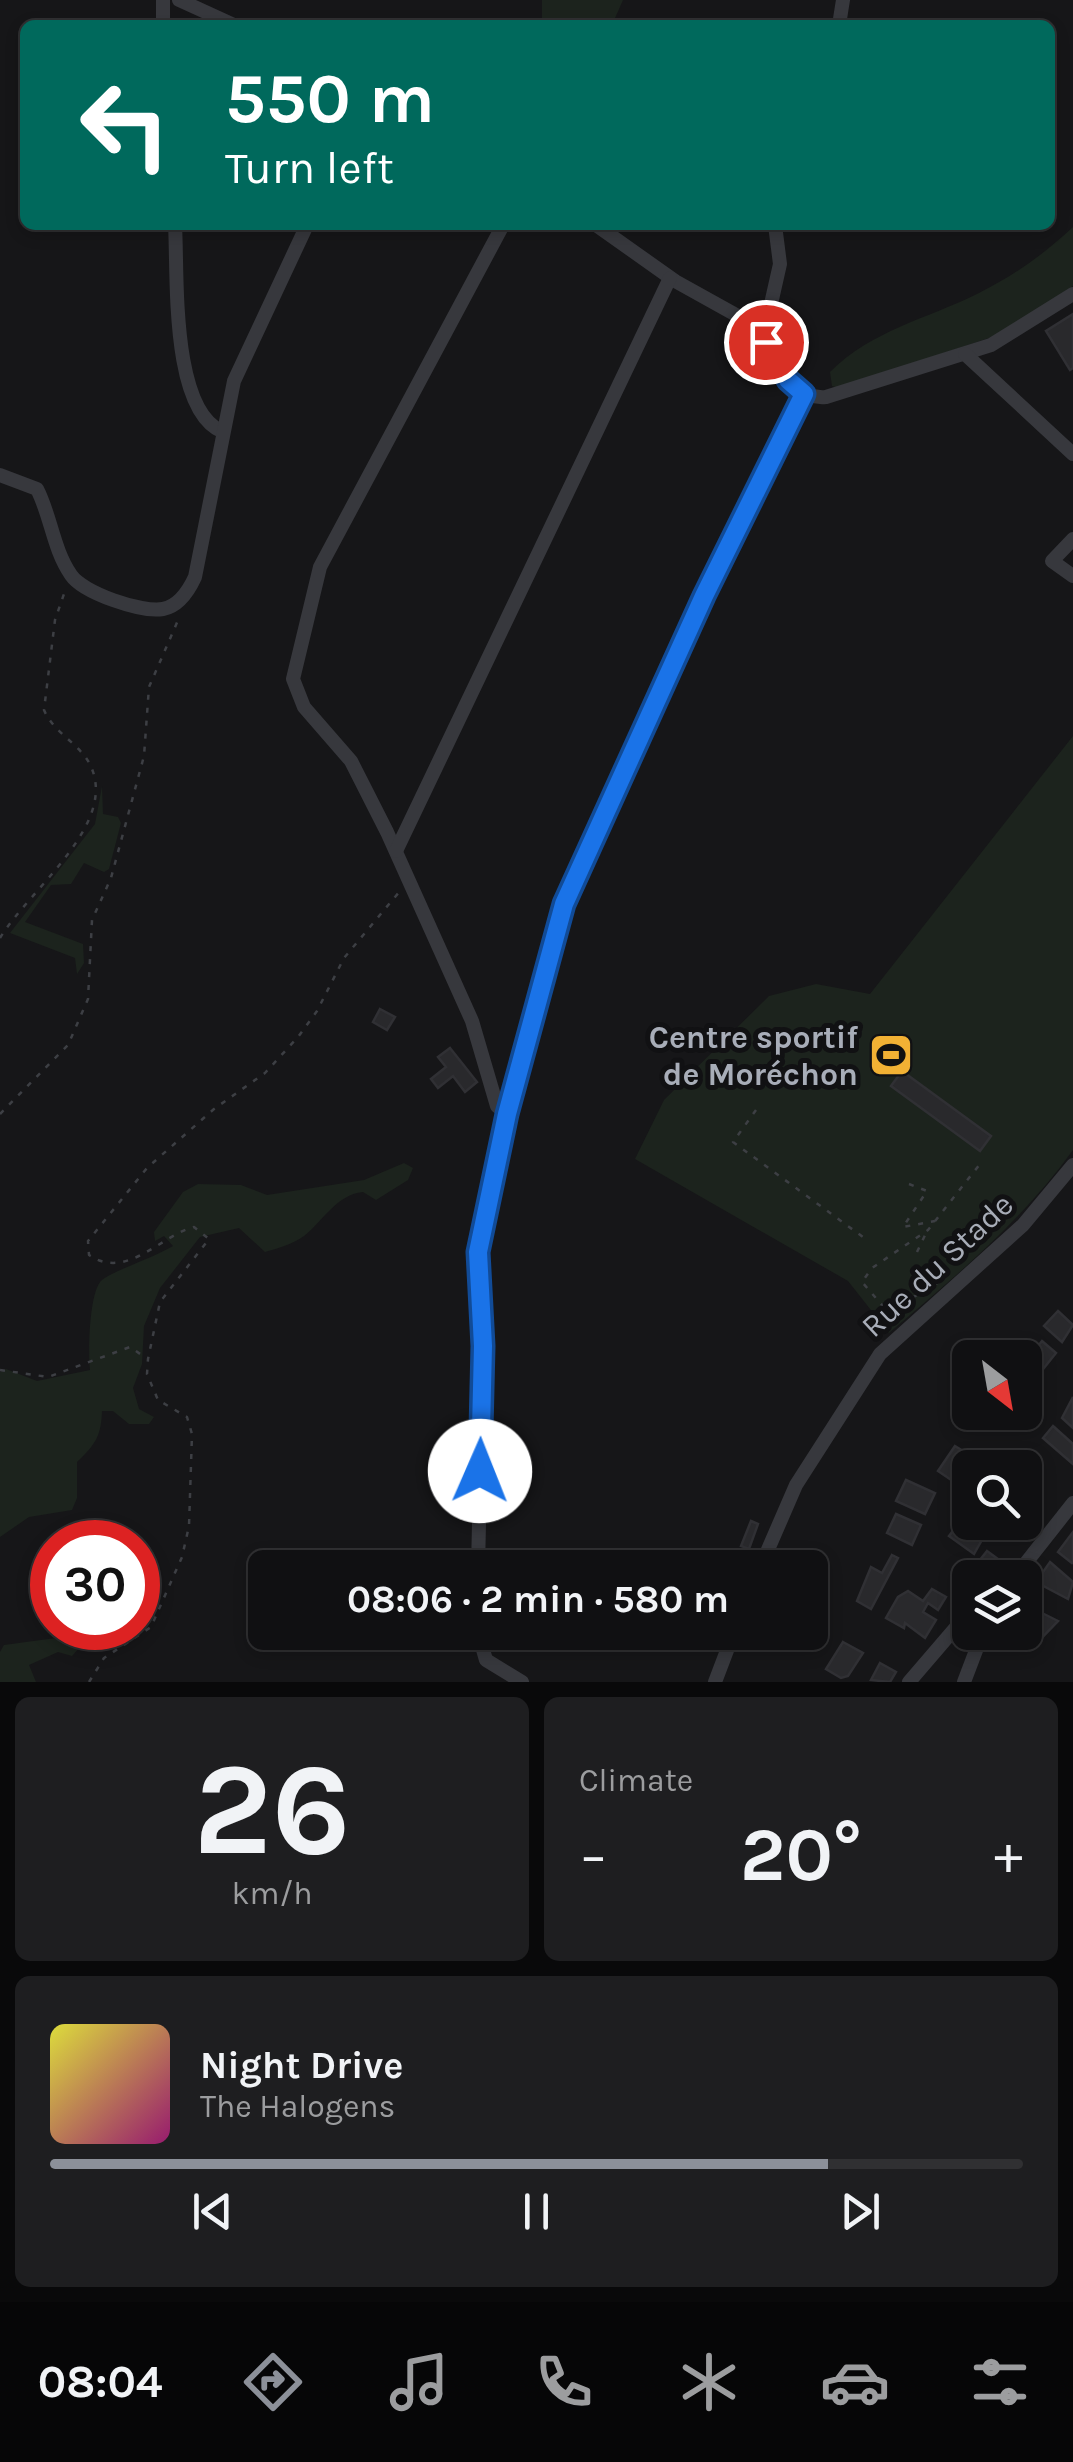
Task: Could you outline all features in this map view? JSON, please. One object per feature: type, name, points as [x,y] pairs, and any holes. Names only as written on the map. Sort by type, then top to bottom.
[{"type":"street","points":[[179,0],[223,20]]},
{"type":"street","points":[[175,230],[188,384],[200,412],[223,432]]},
{"type":"street","points":[[0,474],[37,488],[64,564],[74,580],[87,590],[157,609],[168,608],[185,594],[194,577],[234,381],[305,230]]},
{"type":"street","points":[[499,230],[320,568],[295,666],[298,698],[351,761],[396,851],[472,1021],[497,1106],[507,1114]]},
{"type":"street","points":[[603,230],[670,278],[763,330],[778,364],[804,394],[826,396],[965,354],[1006,338],[1073,294]]},
{"type":"street","points":[[763,330],[780,264],[776,230]]},
{"type":"street","points":[[396,851],[670,278]]},
{"type":"street","points":[[965,354],[1073,454]]},
{"type":"street","points":[[478,1550],[483,1346],[478,1252],[507,1114],[577,866],[804,394]]},
{"type":"street","points":[[1073,540],[1052,561],[1073,576]]},
{"type":"street","name":"Rue du Stade","points":[[768,1550],[796,1485],[880,1354],[1023,1225],[1073,1165]]},
{"type":"street","points":[[1028,1560],[1073,1503]]},
{"type":"street","points":[[909,1682],[952,1632]]},
{"type":"street","points":[[483,1650],[486,1660],[522,1682]]},
{"type":"street","points":[[714,1682],[727,1650]]},
{"type":"street","points":[[964,1682],[976,1650]]},
{"type":"path","points":[[0,938],[36,888],[80,840],[95,805],[92,767],[52,726],[44,705],[57,608],[74,580]]},
{"type":"path","points":[[0,1114],[68,1045],[88,998],[92,920],[111,878],[144,756],[149,688],[185,594]]},
{"type":"path","points":[[88,1682],[104,1658],[150,1627],[182,1557],[189,1526],[192,1434],[187,1417],[158,1400],[148,1374],[148,1358],[160,1302],[205,1248],[207,1233],[194,1227],[153,1251],[106,1262],[90,1255],[92,1233],[161,1154],[214,1108],[265,1073],[318,1011],[344,958],[409,880]]},
{"type":"path","points":[[756,1110],[733,1142],[867,1240]]},
{"type":"path","points":[[946,1279],[894,1311],[882,1310],[863,1286],[865,1274],[928,1230],[980,1164]]},
{"type":"path","points":[[909,1184],[927,1191],[903,1227],[936,1221]]},
{"type":"path","points":[[917,1252],[928,1230]]},
{"type":"path","points":[[0,1370],[48,1376],[130,1348],[148,1358]]},
{"type":"shaded area","points":[[542,0],[623,0],[614,20],[542,20]]},
{"type":"shaded area","points":[[1073,227],[1073,286],[998,335],[839,388],[832,386],[830,372],[864,346],[992,286],[1029,263]]},
{"type":"shaded area","name":"Centre sportif de Moréchon","points":[[1073,736],[1073,1150],[1010,1225],[889,1333],[848,1281],[635,1159],[664,1100],[769,996],[816,984],[870,994]]},
{"type":"shaded area","points":[[102,786],[103,814],[118,817],[121,823],[109,869],[104,872],[84,863],[71,884],[51,885],[25,922],[83,944],[84,963],[77,974],[75,958],[10,933],[95,824]]},
{"type":"shaded area","points":[[404,1163],[413,1168],[408,1180],[376,1200],[363,1192],[345,1198],[304,1236],[286,1246],[265,1252],[239,1228],[200,1237],[160,1288],[144,1326],[142,1364],[133,1388],[139,1409],[154,1417],[149,1424],[129,1424],[113,1411],[102,1411],[96,1439],[77,1462],[77,1498],[72,1510],[29,1517],[0,1537],[0,1372],[6,1369],[37,1381],[90,1370],[90,1322],[98,1286],[107,1276],[173,1246],[164,1236],[155,1241],[154,1232],[183,1192],[198,1184],[241,1185],[267,1195],[364,1180]]},
{"type":"shaded area","points":[[30,1641],[30,1650],[77,1650],[72,1656],[58,1652],[29,1665],[36,1682],[0,1682],[0,1652],[4,1645]]},
{"type":"building","points":[[1073,314],[1073,368],[1070,370],[1046,331]]},
{"type":"building","points":[[380,1009],[395,1017],[387,1030],[373,1022]]},
{"type":"building","points":[[450,1048],[477,1082],[465,1092],[453,1076],[438,1088],[431,1079],[446,1067],[438,1057]]},
{"type":"building","points":[[902,1071],[991,1136],[980,1151],[891,1086]]},
{"type":"building","points":[[1058,1311],[1073,1325],[1062,1342],[1044,1326]]},
{"type":"building","points":[[1042,1341],[1056,1353],[1042,1366]]},
{"type":"building","points":[[1073,1397],[1073,1428],[1062,1418]]},
{"type":"building","points":[[1053,1426],[1073,1444],[1073,1464],[1043,1438]]},
{"type":"building","points":[[952,1450],[952,1480],[938,1471]]},
{"type":"building","points":[[906,1480],[935,1493],[925,1514],[896,1501]]},
{"type":"building","points":[[896,1514],[921,1525],[912,1545],[887,1533]]},
{"type":"building","points":[[751,1521],[758,1524],[749,1549],[741,1546]]},
{"type":"building","points":[[1073,1532],[1073,1562],[1072,1563],[1058,1552]]},
{"type":"building","points":[[955,1540],[982,1540],[974,1554]]},
{"type":"building","points":[[987,1551],[999,1560],[980,1560]]},
{"type":"building","points":[[892,1555],[898,1558],[871,1609],[857,1601],[871,1567],[882,1573]]},
{"type":"building","points":[[1050,1562],[1073,1582],[1068,1599],[1042,1585],[1042,1573]]},
{"type":"building","points":[[932,1589],[946,1597],[938,1610],[928,1603],[923,1612],[936,1620],[925,1638],[905,1623],[904,1628],[886,1618],[898,1597],[908,1591],[923,1601]]},
{"type":"building","points":[[1042,1613],[1058,1621],[1042,1638]]},
{"type":"building","points":[[843,1642],[863,1653],[848,1676],[841,1678],[826,1669]]},
{"type":"building","points":[[880,1663],[896,1672],[890,1682],[871,1680]]},
{"type":"place","name":"Centre sportif de Moréchon","points":[[891,1055]]},
{"type":"route","points":[[480,1471],[483,1346],[478,1252],[507,1114],[577,866],[804,394],[788,380],[766,342]]}]
